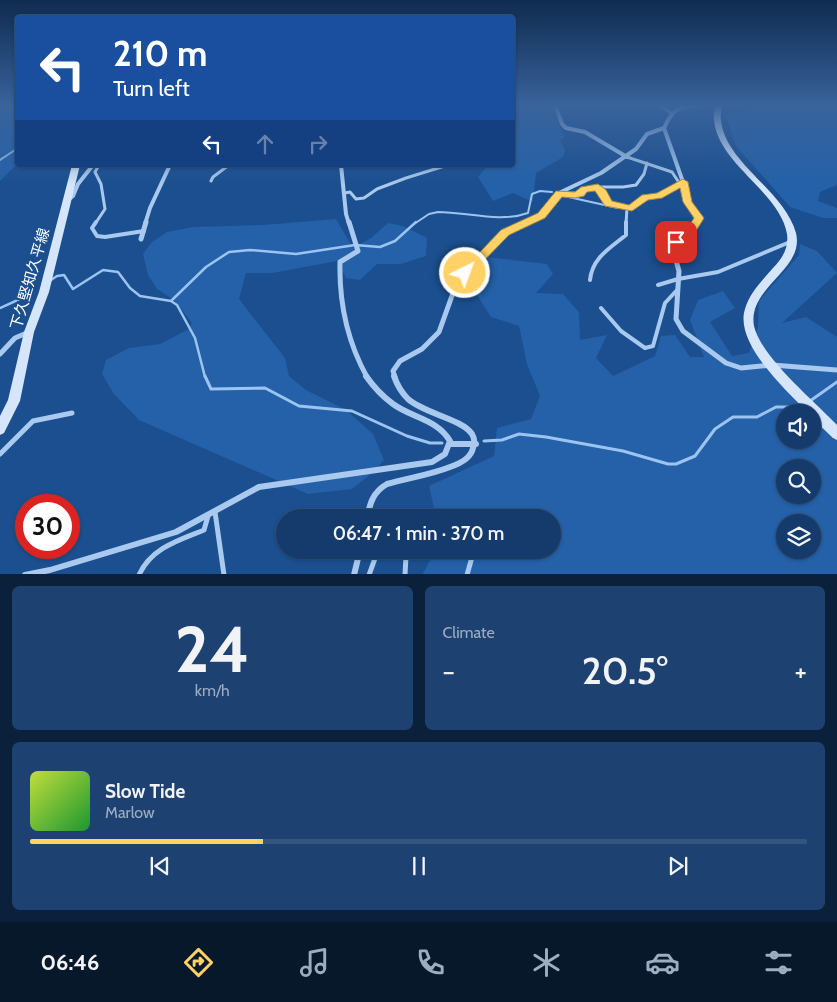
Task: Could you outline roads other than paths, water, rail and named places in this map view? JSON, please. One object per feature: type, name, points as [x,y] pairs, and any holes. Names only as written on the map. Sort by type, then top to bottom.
[{"type":"street","points":[[584,132],[627,157]]},
{"type":"street","points":[[369,509],[371,500],[378,489],[386,483],[428,476],[457,464],[470,456],[476,444],[474,435],[469,428],[434,415],[400,393],[394,383],[393,372],[400,361],[422,349],[439,332],[453,293],[465,273],[505,232],[541,215],[560,193],[601,173],[627,157],[636,149],[647,134],[653,132]]},
{"type":"street","points":[[665,132],[688,202],[699,218],[690,232],[676,242],[673,250],[679,271],[676,319],[683,331],[726,363],[740,368],[772,365],[837,370]]},
{"type":"street","points":[[719,132],[733,154],[774,200],[786,218],[792,241],[792,249],[784,264],[754,295],[750,304],[749,324],[752,336],[772,365],[837,434]]},
{"type":"street","name":"下久堅知久平線","points":[[0,429],[14,401],[29,332],[44,292],[75,167]]},
{"type":"street","points":[[65,203],[73,196],[78,184],[91,167]]},
{"type":"street","points":[[140,239],[144,232],[150,208],[169,167]]},
{"type":"street","points":[[25,574],[50,570],[130,548],[176,532],[259,488],[432,462],[442,458],[447,452],[450,444],[443,429],[391,403],[370,382],[348,334],[340,283],[340,262],[344,258],[355,254],[356,246],[346,214],[341,167]]},
{"type":"street","points":[[0,354],[16,338],[29,332]]},
{"type":"street","points":[[450,444],[476,444]]},
{"type":"street","points":[[354,574],[358,559]]},
{"type":"lane","points":[[598,187],[608,203],[632,208],[646,197],[659,196],[681,183],[672,172],[627,157]]},
{"type":"lane","points":[[560,193],[575,195],[584,190],[598,187],[625,188],[638,184],[645,177],[647,163]]},
{"type":"lane","points":[[98,167],[95,172],[101,184],[105,209],[92,228],[97,236],[105,237],[144,232]]},
{"type":"lane","points":[[211,181],[213,177],[226,167]]},
{"type":"lane","points":[[345,193],[350,192],[356,199],[363,199],[372,195],[377,189],[389,187],[408,177],[443,167]]},
{"type":"lane","points":[[590,280],[590,274],[596,260],[626,234],[627,208]]},
{"type":"lane","points":[[658,285],[678,279],[718,272],[792,241]]},
{"type":"lane","points":[[601,308],[615,326],[645,348],[653,346],[665,303],[678,289]]},
{"type":"lane","points":[[0,454],[33,420],[72,413]]},
{"type":"lane","points":[[215,512],[224,574]]},
{"type":"lane","points":[[139,574],[141,567],[151,556],[171,544],[204,530],[208,516]]},
{"type":"lane","points":[[369,574],[375,559]]},
{"type":"lane","points":[[405,574],[406,559]]},
{"type":"lane","points":[[467,574],[471,559]]},
{"type":"waterway","points":[[0,160],[15,150]]},
{"type":"waterway","points":[[414,224],[429,214],[438,212],[495,217],[517,216],[528,213],[532,194],[540,191],[552,192]]},
{"type":"waterway","points":[[564,196],[618,208]]},
{"type":"waterway","points":[[171,301],[206,267],[229,252],[250,250],[296,254],[355,245],[380,247],[395,241],[416,222]]},
{"type":"waterway","points":[[51,280],[57,276],[64,275],[73,289],[103,270],[118,272],[130,288],[140,296],[171,301]]},
{"type":"waterway","points":[[0,308],[33,293]]},
{"type":"waterway","points":[[171,301],[177,305],[195,338],[205,377]]},
{"type":"waterway","points":[[205,376],[211,389],[265,388],[299,406],[352,411],[407,436],[430,443],[442,443]]},
{"type":"waterway","points":[[810,401],[837,382]]},
{"type":"waterway","points":[[484,441],[502,440],[519,434],[546,437],[623,451],[668,464],[676,464],[695,456],[715,429],[733,417],[757,417],[776,407]]}]
